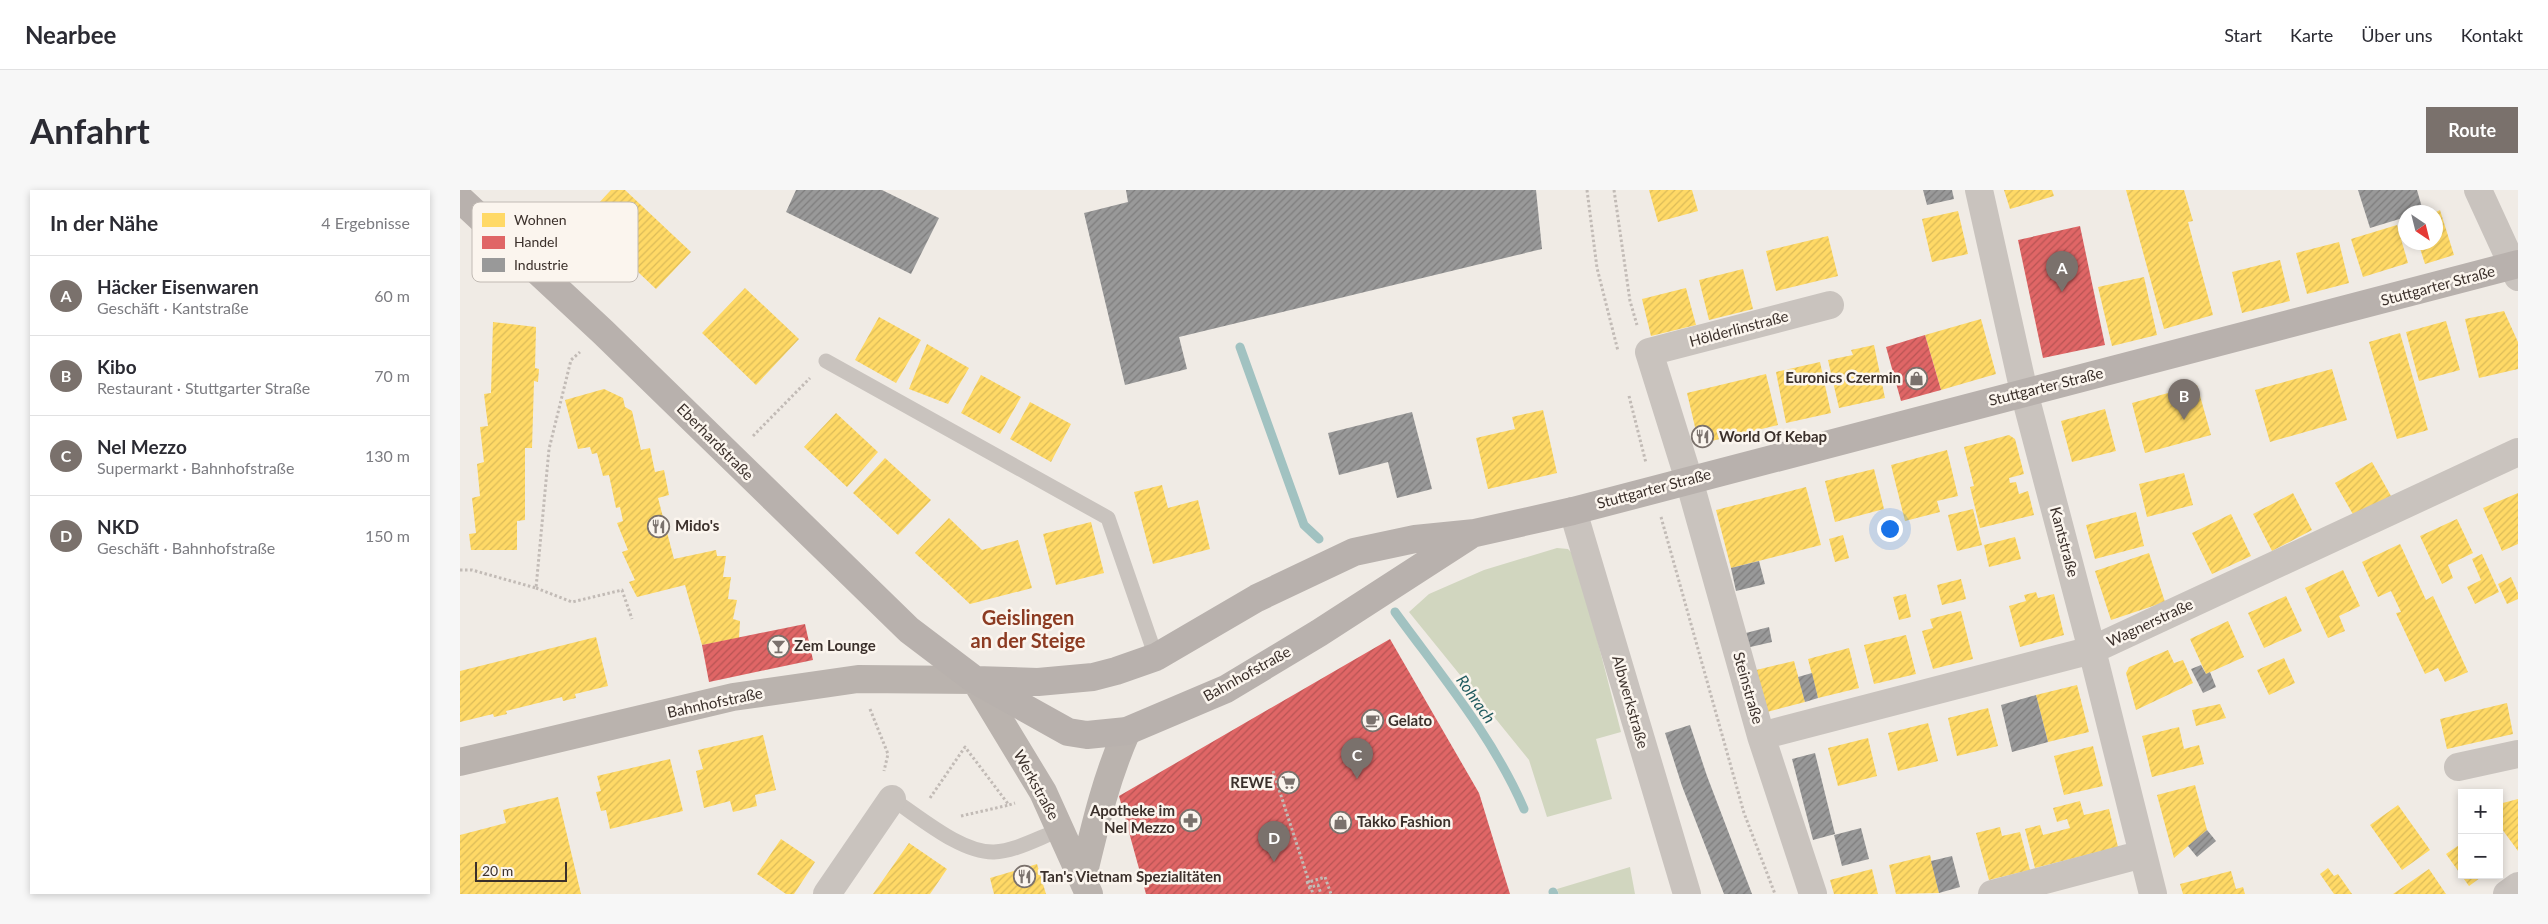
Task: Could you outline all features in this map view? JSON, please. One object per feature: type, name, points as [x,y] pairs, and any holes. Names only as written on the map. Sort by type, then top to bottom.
[{"type":"main road","name":"Eberhardstraße","points":[[460,199],[472,210]]},
{"type":"main road","name":"Stuttgarter Straße","points":[[1574,511],[2024,392],[2516,269]]},
{"type":"main road","name":"Eberhardstraße","points":[[549,282],[603,332],[890,613],[909,630],[975,680]]},
{"type":"main road","name":"Bahnhofstraße","points":[[975,680],[1038,682],[1093,677],[1156,657],[1257,598],[1354,552],[1415,539],[1475,533],[1574,511]]},
{"type":"main road","name":"Bahnhofstraße","points":[[975,680],[1068,732],[1087,735],[1127,731],[1226,689],[1319,633],[1475,533]]},
{"type":"street","name":"Kantstraße","points":[[1978,190],[2024,392],[2092,650],[2153,894]]},
{"type":"street","points":[[2478,190],[2516,269]]},
{"type":"street","name":"Hölderlinstraße","points":[[1649,352],[1830,305]]},
{"type":"street","points":[[1649,352],[1689,480]]},
{"type":"street","name":"Wagnerstraße","points":[[1761,736],[2092,650],[2518,452]]},
{"type":"street","name":"Steinstraße","points":[[1689,480],[1761,736],[1813,894]]},
{"type":"street","name":"Albwerkstraße","points":[[1574,511],[1687,894]]},
{"type":"street","name":"Bahnhofstraße","points":[[460,762],[733,696],[858,679],[975,680]]},
{"type":"street","name":"Werkstraße","points":[[975,680],[1043,792],[1086,885]]},
{"type":"street","points":[[1086,885],[1101,802],[1113,763],[1127,731]]},
{"type":"street","points":[[2458,767],[2518,754]]},
{"type":"street","points":[[827,894],[892,799]]},
{"type":"street","points":[[1992,894],[2143,854]]},
{"type":"street","points":[[2507,894],[2518,886]]},
{"type":"lane","points":[[826,362],[1108,518],[1156,657]]},
{"type":"lane","points":[[892,799],[964,846],[978,851],[996,852],[1060,830]]},
{"type":"path","points":[[1587,190],[1597,268],[1619,355]]},
{"type":"path","points":[[1614,190],[1630,301],[1638,329],[1649,352]]},
{"type":"path","points":[[536,588],[549,449],[571,360],[603,332]]},
{"type":"path","points":[[731,458],[826,362]]},
{"type":"path","points":[[1628,393],[1744,813],[1775,894]]},
{"type":"path","points":[[460,570],[472,570],[536,588],[572,602],[622,590],[632,619]]},
{"type":"path","points":[[858,679],[888,754],[884,772],[872,786],[892,799]]},
{"type":"path","points":[[922,818],[965,747],[1009,805]]},
{"type":"path","points":[[1274,771],[1313,894]]},
{"type":"path","points":[[922,818],[970,814],[1009,805],[1043,792]]},
{"type":"path","points":[[1306,883],[1325,877],[1331,894]]},
{"type":"path","points":[[1308,888],[1318,885],[1321,894]]},
{"type":"green space","points":[[1557,548],[1568,549],[1576,557],[1621,732],[1596,739],[1612,799],[1547,817],[1529,760],[1409,612],[1429,594],[1484,570]]},
{"type":"green space","points":[[1630,867],[1635,894],[1559,894],[1557,889]]},
{"type":"building: Wohnen","points":[[611,190],[625,190],[638,202],[600,202]]},
{"type":"building: Wohnen","points":[[1649,190],[1692,190],[1698,211],[1658,222]]},
{"type":"building: Wohnen","points":[[2004,190],[2052,190],[2054,196],[2010,209]]},
{"type":"building: Wohnen","points":[[2126,190],[2184,190],[2193,221],[2188,222],[2213,315],[2164,329]]},
{"type":"building: Wohnen","points":[[638,202],[691,252],[656,289],[638,272]]},
{"type":"building: Wohnen","points":[[1958,211],[1968,254],[1932,262],[1922,219]]},
{"type":"building: Wohnen","points":[[2443,220],[2454,255],[2425,264],[2421,250],[2443,250]]},
{"type":"building: Wohnen","points":[[2397,225],[2398,250],[2404,250],[2408,263],[2363,277],[2351,239]]},
{"type":"building: Wohnen","points":[[1828,236],[1838,276],[1776,291],[1766,251]]},
{"type":"building: Wohnen","points":[[2339,242],[2349,283],[2307,294],[2296,253]]},
{"type":"building: Wohnen","points":[[2280,260],[2290,301],[2242,313],[2232,272]]},
{"type":"building: Wohnen","points":[[1743,269],[1753,309],[1709,320],[1699,280]]},
{"type":"building: Wohnen","points":[[2144,277],[2157,335],[2112,346],[2098,287]]},
{"type":"building: Wohnen","points":[[745,288],[799,339],[756,385],[702,333]]},
{"type":"building: Wohnen","points":[[1686,288],[1696,325],[1651,336],[1642,299]]},
{"type":"building: Wohnen","points":[[2504,311],[2518,342],[2518,369],[2479,378],[2465,319]]},
{"type":"building: Wohnen","points":[[879,317],[921,340],[896,383],[855,360]]},
{"type":"building: Wohnen","points":[[1981,319],[1996,374],[1941,390],[1925,335]]},
{"type":"building: Wohnen","points":[[2446,321],[2460,370],[2419,381],[2406,332]]},
{"type":"building: Wohnen","points":[[493,322],[536,327],[535,368],[539,369],[538,382],[534,381],[532,448],[525,448],[525,520],[517,521],[517,550],[471,550],[469,534],[476,533],[472,498],[480,496],[477,464],[484,462],[480,427],[488,426],[484,394],[491,393]]},
{"type":"building: Wohnen","points":[[2400,333],[2428,430],[2397,439],[2369,342]]},
{"type":"building: Wohnen","points":[[927,344],[969,368],[948,404],[909,389]]},
{"type":"building: Wohnen","points":[[1874,345],[1885,398],[1839,408],[1828,360],[1853,355],[1851,350]]},
{"type":"building: Wohnen","points":[[1820,362],[1831,413],[1786,423],[1776,372]]},
{"type":"building: Wohnen","points":[[2332,369],[2347,420],[2270,442],[2255,390]]},
{"type":"building: Wohnen","points":[[1766,374],[1778,425],[1699,444],[1687,393]]},
{"type":"building: Wohnen","points":[[981,375],[1021,397],[1000,434],[961,413]]},
{"type":"building: Wohnen","points":[[2197,385],[2211,435],[2145,453],[2132,403]]},
{"type":"building: Wohnen","points":[[604,389],[623,398],[625,407],[632,411],[641,450],[650,448],[655,472],[664,470],[669,495],[658,498],[674,559],[716,550],[717,556],[726,556],[723,577],[731,577],[728,599],[737,600],[733,619],[740,621],[739,638],[702,645],[685,585],[637,597],[629,582],[635,580],[622,552],[628,550],[617,523],[623,521],[620,507],[616,508],[609,475],[603,476],[597,453],[592,454],[590,447],[578,449],[565,400]]},
{"type":"building: Wohnen","points":[[1030,402],[1071,424],[1051,462],[1010,439]]},
{"type":"building: Wohnen","points":[[2105,409],[2116,451],[2072,462],[2061,421]]},
{"type":"building: Wohnen","points":[[1543,410],[1557,473],[1488,489],[1476,438],[1515,429],[1512,417]]},
{"type":"building: Wohnen","points":[[836,413],[878,452],[847,487],[804,447]]},
{"type":"building: Wohnen","points":[[2009,435],[2015,439],[2024,474],[2009,478],[2010,483],[2016,482],[2019,494],[2028,491],[2034,515],[1980,528],[1970,487],[1974,486],[1964,447]]},
{"type":"building: Wohnen","points":[[1947,450],[1958,496],[1937,501],[1940,512],[1905,521],[1891,465]]},
{"type":"building: Wohnen","points":[[885,458],[931,500],[898,535],[853,493]]},
{"type":"building: Wohnen","points":[[2372,462],[2391,496],[2354,516],[2335,483]]},
{"type":"building: Wohnen","points":[[1874,469],[1884,509],[1835,522],[1825,481]]},
{"type":"building: Wohnen","points":[[2184,473],[2193,505],[2147,517],[2139,484]]},
{"type":"building: Wohnen","points":[[1162,485],[1168,508],[1198,500],[1210,549],[1153,564],[1134,492]]},
{"type":"building: Wohnen","points":[[1806,487],[1821,545],[1731,568],[1716,510]]},
{"type":"building: Wohnen","points":[[2293,493],[2312,530],[2272,551],[2253,514]]},
{"type":"building: Wohnen","points":[[2518,493],[2518,544],[2502,551],[2483,508]]},
{"type":"building: Wohnen","points":[[1973,509],[1982,545],[1957,551],[1948,515]]},
{"type":"building: Wohnen","points":[[2136,512],[2144,546],[2095,559],[2086,525]]},
{"type":"building: Wohnen","points":[[2231,514],[2251,556],[2212,574],[2192,533]]},
{"type":"building: Wohnen","points":[[949,518],[982,550],[1018,540],[1032,588],[970,604],[915,553]]},
{"type":"building: Wohnen","points":[[2457,519],[2473,553],[2448,565],[2453,578],[2442,584],[2420,536]]},
{"type":"building: Wohnen","points":[[1091,522],[1104,573],[1056,585],[1043,534]]},
{"type":"building: Wohnen","points":[[1843,535],[1849,558],[1835,562],[1829,539]]},
{"type":"building: Wohnen","points":[[2015,537],[2021,559],[1989,567],[1984,545]]},
{"type":"building: Wohnen","points":[[2400,544],[2426,600],[2433,596],[2468,672],[2445,682],[2438,668],[2425,674],[2396,613],[2401,612],[2391,591],[2378,597],[2362,562]]},
{"type":"building: Wohnen","points":[[2149,553],[2165,602],[2111,620],[2095,571]]},
{"type":"building: Wohnen","points":[[2482,554],[2499,592],[2475,604],[2467,587],[2481,580],[2472,559]]},
{"type":"building: Wohnen","points":[[2343,570],[2360,606],[2339,616],[2345,631],[2328,638],[2305,588]]},
{"type":"building: Wohnen","points":[[2511,577],[2518,593],[2518,599],[2507,604],[2498,584]]},
{"type":"building: Wohnen","points":[[1961,579],[1966,599],[1942,605],[1937,585]]},
{"type":"building: Wohnen","points":[[2036,592],[2038,598],[2054,594],[2064,635],[2020,647],[2009,606],[2026,601],[2024,595]]},
{"type":"building: Wohnen","points":[[1906,594],[1911,617],[1899,620],[1893,597]]},
{"type":"building: Wohnen","points":[[2286,596],[2302,631],[2264,648],[2248,613]]},
{"type":"building: Wohnen","points":[[1961,611],[1973,659],[1933,669],[1922,631],[1933,628],[1930,619]]},
{"type":"building: Wohnen","points":[[2228,621],[2244,657],[2206,674],[2190,639]]},
{"type":"building: Wohnen","points":[[1906,635],[1916,674],[1874,684],[1864,645]]},
{"type":"building: Wohnen","points":[[596,637],[608,686],[575,694],[576,698],[563,701],[562,697],[506,711],[507,714],[494,717],[493,714],[460,722],[460,671]]},
{"type":"building: Wohnen","points":[[1849,648],[1859,688],[1818,698],[1808,659]]},
{"type":"building: Wohnen","points":[[2168,650],[2174,663],[2183,660],[2193,683],[2136,710],[2126,673],[2129,667]]},
{"type":"building: Wohnen","points":[[2284,658],[2295,683],[2269,695],[2257,670]]},
{"type":"building: Wohnen","points":[[1794,661],[1805,702],[1767,712],[1756,670]]},
{"type":"building: Wohnen","points":[[2077,685],[2089,732],[2048,742],[2036,695]]},
{"type":"building: Wohnen","points":[[2507,703],[2513,734],[2447,749],[2440,719]]},
{"type":"building: Wohnen","points":[[2220,704],[2226,718],[2196,726],[2192,710]]},
{"type":"building: Wohnen","points":[[1988,708],[1998,746],[1957,756],[1948,718]]},
{"type":"building: Wohnen","points":[[1928,723],[1938,761],[1898,771],[1888,733]]},
{"type":"building: Wohnen","points":[[2179,727],[2184,749],[2199,745],[2204,764],[2152,777],[2142,736]]},
{"type":"building: Wohnen","points":[[763,735],[776,790],[755,795],[757,806],[733,812],[730,801],[704,808],[696,771],[703,769],[698,750]]},
{"type":"building: Wohnen","points":[[1868,738],[1877,776],[1838,786],[1828,748]]},
{"type":"building: Wohnen","points":[[2093,746],[2103,786],[2064,795],[2054,756]]},
{"type":"building: Wohnen","points":[[670,759],[683,811],[610,829],[606,810],[601,811],[596,792],[601,791],[597,776]]},
{"type":"building: Wohnen","points":[[2195,785],[2207,830],[2174,858],[2157,795]]},
{"type":"building: Wohnen","points":[[558,797],[581,894],[460,894],[460,835],[506,823],[503,810]]},
{"type":"building: Wohnen","points":[[2518,799],[2518,851],[2503,830],[2503,803]]},
{"type":"building: Wohnen","points":[[2080,801],[2084,815],[2109,809],[2118,847],[2035,868],[2025,829],[2040,825],[2043,835],[2070,828],[2067,819],[2057,822],[2053,808]]},
{"type":"building: Wohnen","points":[[2398,805],[2430,850],[2402,870],[2370,825]]},
{"type":"building: Wohnen","points":[[2000,827],[2002,836],[2020,832],[2030,870],[1989,880],[1976,833]]},
{"type":"building: Wohnen","points":[[781,839],[815,862],[794,894],[786,894],[757,874]]},
{"type":"building: Wohnen","points":[[909,843],[947,869],[930,894],[873,894]]},
{"type":"building: Wohnen","points":[[2458,846],[2458,871],[2446,854]]},
{"type":"building: Wohnen","points":[[1930,855],[1939,893],[1896,894],[1889,865]]},
{"type":"building: Wohnen","points":[[1037,864],[1046,894],[994,894],[990,878]]},
{"type":"building: Wohnen","points":[[2328,868],[2334,876],[2338,874],[2352,894],[2334,894],[2320,874]]},
{"type":"building: Wohnen","points":[[1872,869],[1878,894],[1834,894],[1830,880]]},
{"type":"building: Wohnen","points":[[2429,869],[2446,894],[2393,894]]},
{"type":"building: Wohnen","points":[[2231,871],[2236,889],[2243,887],[2245,894],[2183,894],[2180,884]]},
{"type":"building: Wohnen","points":[[2464,879],[2479,879],[2469,886]]},
{"type":"building: Handel","points":[[2080,226],[2105,345],[2043,358],[2018,240]]},
{"type":"building: Handel","points":[[1925,335],[1941,390],[1901,401],[1886,347]]},
{"type":"building: Handel","points":[[805,624],[813,660],[709,682],[702,645]]},
{"type":"building: Handel","points":[[1390,639],[1479,793],[1510,894],[1146,894],[1119,796]]},
{"type":"building: Industrie","points":[[796,190],[882,190],[939,218],[911,274],[786,212]]},
{"type":"building: Industrie","points":[[1126,190],[1536,190],[1542,249],[1179,337],[1187,369],[1125,385],[1084,213],[1128,202]]},
{"type":"building: Industrie","points":[[1923,190],[1952,190],[1954,199],[1927,205]]},
{"type":"building: Industrie","points":[[2358,190],[2417,190],[2421,205],[2398,205],[2398,219],[2370,228]]},
{"type":"building: Industrie","points":[[1412,412],[1432,489],[1397,498],[1388,462],[1339,475],[1328,433]]},
{"type":"building: Industrie","points":[[1759,561],[1765,584],[1736,591],[1731,568]]},
{"type":"building: Industrie","points":[[1769,627],[1772,642],[1746,648],[1742,634]]},
{"type":"building: Industrie","points":[[2201,665],[2206,674],[2210,672],[2216,687],[2203,693],[2191,669]]},
{"type":"building: Industrie","points":[[1812,673],[1818,698],[1805,702],[1798,677]]},
{"type":"building: Industrie","points":[[2036,695],[2048,742],[2012,752],[2001,705]]},
{"type":"building: Industrie","points":[[1690,725],[1707,776],[1752,894],[1724,894],[1682,786],[1665,733]]},
{"type":"building: Industrie","points":[[1815,753],[1835,834],[1813,840],[1792,759]]},
{"type":"building: Industrie","points":[[1861,828],[1869,859],[1842,866],[1834,835]]},
{"type":"building: Industrie","points":[[2207,830],[2216,841],[2197,857],[2188,846]]},
{"type":"building: Industrie","points":[[1952,856],[1960,887],[1939,893],[1931,861]]},
{"type":"waterway","name":"Rohrach","points":[[1240,347],[1304,525],[1319,539]]},
{"type":"waterway","name":"Rohrach","points":[[1395,612],[1482,732],[1511,782],[1524,809]]},
{"type":"place","name":"Häcker Eisenwaren","points":[[2062,292]]},
{"type":"place","name":"Euronics Czermin","points":[[1917,378]]},
{"type":"place","name":"Kibo","points":[[2184,420]]},
{"type":"place","name":"World Of Kebap","points":[[1703,437]]},
{"type":"place","name":"Mido's","points":[[659,526]]},
{"type":"place","name":"Zem Lounge","points":[[778,646]]},
{"type":"place","name":"Gelato","points":[[1372,721]]},
{"type":"place","name":"Nel Mezzo","points":[[1357,779]]},
{"type":"place","name":"REWE","points":[[1289,783]]},
{"type":"place","name":"Apotheke im Nel Mezzo","points":[[1191,820]]},
{"type":"place","name":"Takko Fashion","points":[[1341,822]]},
{"type":"place","name":"NKD","points":[[1274,862]]},
{"type":"place","name":"Tan's Vietnam Spezialitäten","points":[[1024,877]]},
{"type":"district","name":"Geislingen an der Steige","points":[[1028,630]]}]
